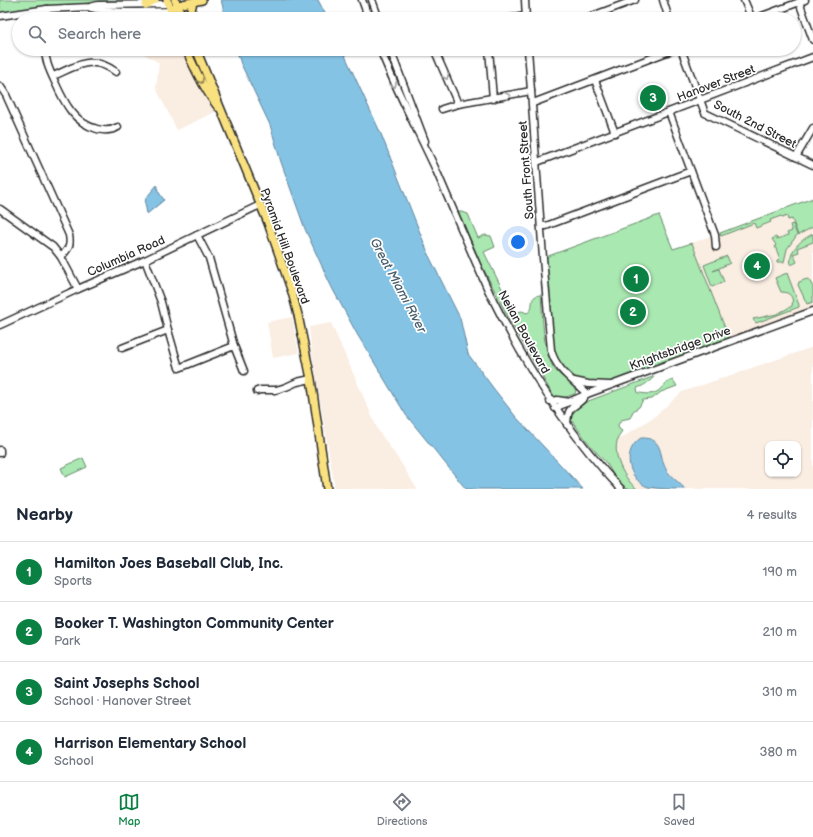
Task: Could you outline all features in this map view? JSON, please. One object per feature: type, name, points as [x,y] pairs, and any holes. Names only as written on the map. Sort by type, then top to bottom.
[{"type":"main road","points":[[146,5],[155,0]]},
{"type":"main road","points":[[169,5],[202,0]]},
{"type":"main road","points":[[191,12],[193,2]]},
{"type":"main road","name":"Pyramid Hill Boulevard","points":[[189,56],[209,96],[220,111]]},
{"type":"main road","name":"Pyramid Hill Boulevard","points":[[199,56],[215,94],[220,111],[260,205],[292,292],[311,379],[327,489]]},
{"type":"street","points":[[372,0],[376,12]]},
{"type":"street","points":[[525,0],[526,12]]},
{"type":"street","points":[[603,12],[635,0]]},
{"type":"street","points":[[663,0],[667,12]]},
{"type":"street","points":[[744,0],[750,12]]},
{"type":"street","points":[[362,1],[366,12]]},
{"type":"street","points":[[772,12],[802,1],[813,40]]},
{"type":"street","points":[[26,12],[46,9],[90,7],[98,5],[169,5]]},
{"type":"street","points":[[90,7],[99,10],[126,11],[169,5]]},
{"type":"street","points":[[0,16],[12,14]]},
{"type":"street","points":[[46,56],[47,63],[64,100],[73,114],[83,123],[102,130],[112,131],[118,127]]},
{"type":"street","name":"Neilan Boulevard","points":[[383,56],[397,90],[435,169],[494,301],[523,356],[550,401],[567,425],[582,445],[621,489]]},
{"type":"street","name":"Neilan Boulevard","points":[[393,56],[435,169]]},
{"type":"street","points":[[437,56],[458,104]]},
{"type":"street","points":[[490,56],[493,99]]},
{"type":"street","name":"South Front Street","points":[[528,56],[551,350],[557,365],[587,394]]},
{"type":"street","points":[[533,103],[657,56]]},
{"type":"street","name":"South 2nd Street","points":[[684,56],[705,113],[813,165]]},
{"type":"street","name":"Hanover Street","points":[[536,162],[813,57]]},
{"type":"street","points":[[53,76],[88,63],[97,62],[116,72]]},
{"type":"street","points":[[595,80],[615,133]]},
{"type":"street","points":[[0,86],[6,95],[69,235],[69,248],[61,257]]},
{"type":"street","points":[[442,109],[458,104],[531,92]]},
{"type":"street","points":[[669,112],[715,235],[716,247]]},
{"type":"street","points":[[796,157],[813,128]]},
{"type":"street","points":[[541,226],[546,226],[577,215],[691,171]]},
{"type":"street","name":"Columbia Road","points":[[0,325],[145,260],[260,205]]},
{"type":"street","points":[[0,209],[53,247],[61,257],[78,289]]},
{"type":"street","points":[[197,235],[209,258],[234,346],[244,371]]},
{"type":"street","points":[[145,260],[161,302],[179,368],[234,346]]},
{"type":"street","name":"Knightsbridge Drive","points":[[555,408],[587,394],[813,311]]},
{"type":"street","points":[[122,348],[168,330]]},
{"type":"street","points":[[257,391],[276,390],[297,382],[311,379]]},
{"type":"street","points":[[574,381],[588,384],[612,385]]},
{"type":"street","points":[[567,425],[568,415],[572,407],[587,394]]},
{"type":"street","points":[[550,401],[557,400],[570,402]]},
{"type":"shaded area","points":[[148,56],[190,56],[215,112],[177,130],[156,88],[159,63]]},
{"type":"shaded area","points":[[813,198],[813,311],[730,341],[692,243]]},
{"type":"shaded area","points":[[292,317],[299,353],[273,358],[267,322]]},
{"type":"shaded area","points":[[331,323],[378,430],[417,489],[335,489],[309,327]]},
{"type":"shaded area","points":[[813,347],[813,489],[637,489],[615,468],[603,450],[655,416],[682,392]]},
{"type":"green space","points":[[0,0],[155,0],[153,2],[98,5],[36,12],[12,12],[12,15],[0,16]]},
{"type":"green space","points":[[813,198],[813,227],[798,235],[792,219],[788,220],[787,216],[782,218],[781,216],[756,228],[754,223],[721,236],[720,233]]},
{"type":"green space","points":[[458,211],[468,214],[478,238],[485,235],[491,236],[495,247],[484,252],[514,313],[522,311],[527,313],[530,311],[534,298],[541,295],[544,335],[551,364],[561,376],[576,387],[575,394],[560,399],[554,397],[510,321],[481,264]]},
{"type":"green space","points":[[659,215],[673,249],[692,243],[730,341],[612,385],[574,381],[553,358],[543,258]]},
{"type":"green space","points":[[793,224],[797,235],[787,249],[784,262],[777,262],[777,260],[780,259],[775,246],[776,245],[772,239],[776,237],[777,239],[788,235],[787,233],[792,231],[790,225]]},
{"type":"green space","points":[[813,234],[813,242],[797,248],[799,252],[793,254],[797,262],[791,265],[792,255],[794,250],[800,242]]},
{"type":"green space","points":[[727,256],[730,263],[713,271],[719,269],[724,282],[712,287],[704,265]]},
{"type":"green space","points":[[787,273],[799,307],[756,323],[753,319],[777,314],[792,306],[791,296],[787,293],[781,292],[775,278]]},
{"type":"green space","points":[[807,279],[813,287],[813,302],[807,304],[798,285],[799,282]]},
{"type":"green space","points":[[655,376],[647,383],[637,388],[638,393],[654,393],[669,381],[673,380],[677,386],[661,392],[652,399],[643,400],[639,407],[633,411],[630,418],[621,420],[618,425],[619,429],[622,431],[616,446],[619,462],[626,477],[637,489],[627,489],[614,476],[607,464],[590,445],[569,417],[575,406]]},
{"type":"green space","points":[[83,458],[87,467],[65,477],[61,468]]},
{"type":"water","points":[[221,0],[318,0],[324,12],[224,12]]},
{"type":"water","name":"Great Miami River","points":[[238,56],[345,56],[381,134],[430,258],[460,318],[468,354],[516,417],[583,489],[466,489],[406,415],[357,334],[331,286],[305,229],[281,162],[270,125]]},
{"type":"water","points":[[157,185],[158,191],[164,200],[147,214],[145,203],[146,198]]},
{"type":"water","points":[[641,438],[649,439],[657,444],[667,471],[685,489],[662,489],[648,487],[635,478],[629,457],[635,443]]},
{"type":"place","name":"Saint Josephs School","points":[[653,98]]},
{"type":"place","name":"Harrison Elementary School","points":[[757,266]]},
{"type":"place","name":"Hamilton Joes Baseball Club, Inc.","points":[[636,279]]},
{"type":"place","name":"Booker T. Washington Community Center","points":[[633,312]]}]
